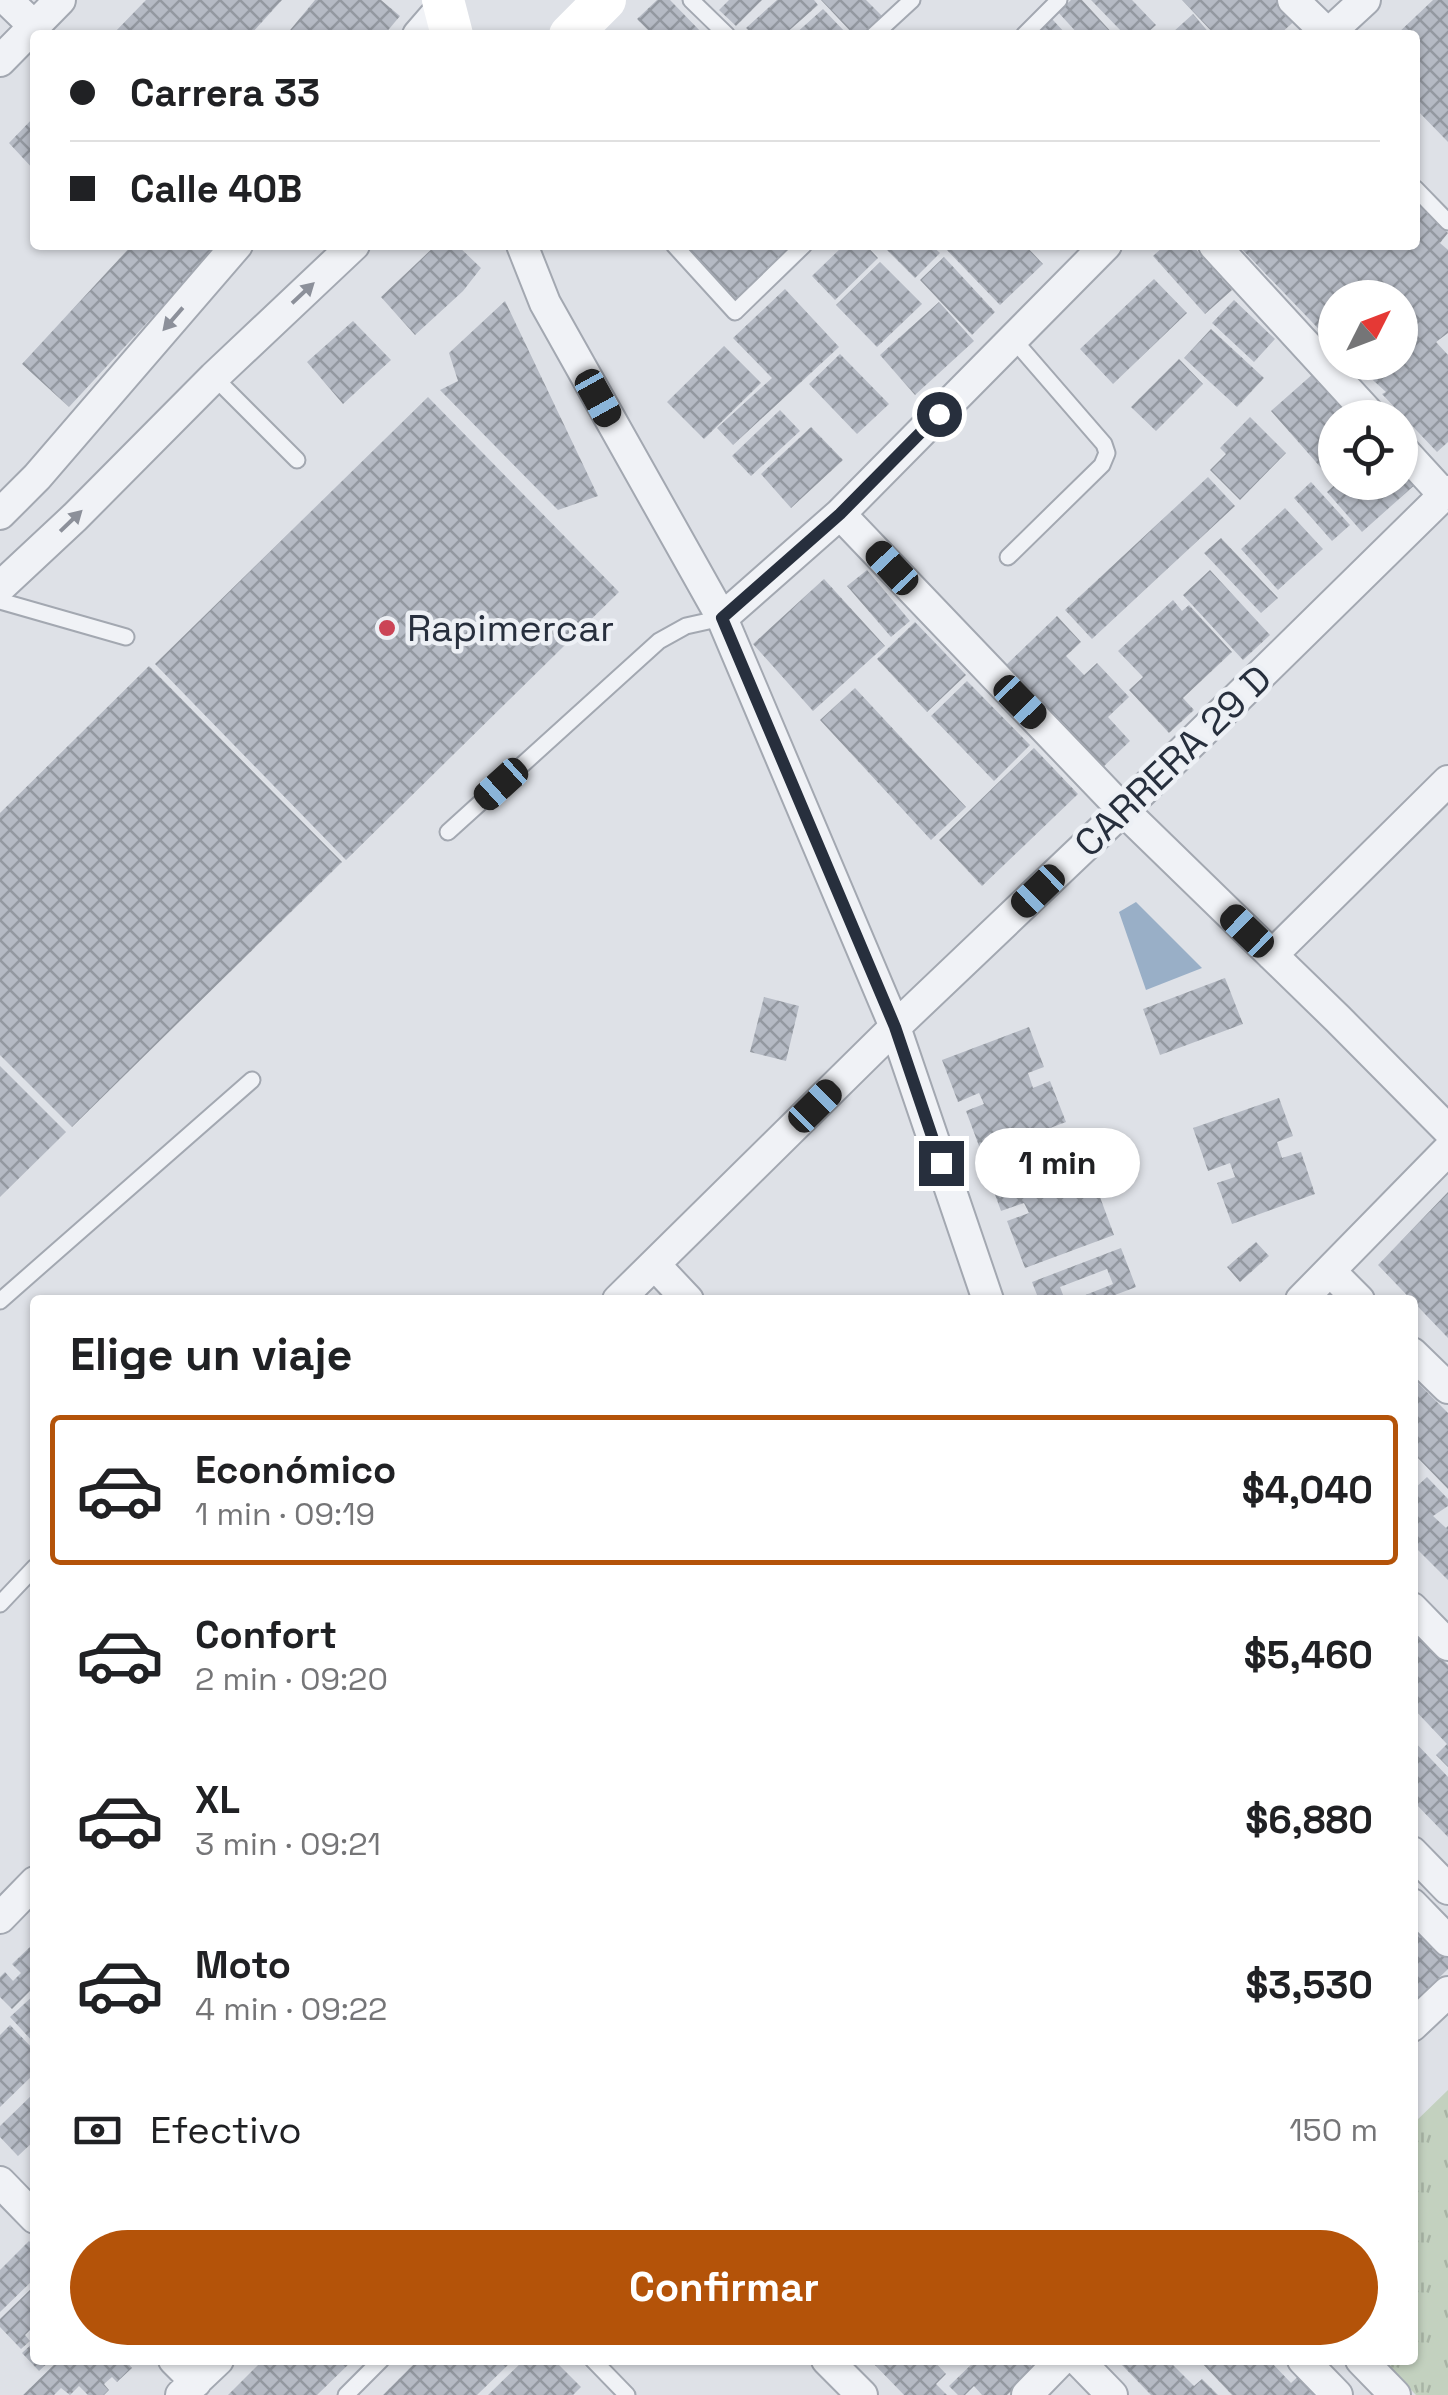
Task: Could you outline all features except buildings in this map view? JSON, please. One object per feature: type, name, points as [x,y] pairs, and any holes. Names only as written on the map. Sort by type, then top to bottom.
[{"type":"street","points":[[7,0],[34,26]]},
{"type":"street","points":[[30,30],[60,0]]},
{"type":"street","points":[[575,30],[605,0]]},
{"type":"street","points":[[1293,0],[1324,30]]},
{"type":"street","points":[[1332,30],[1365,0]]},
{"type":"street","points":[[0,61],[30,30]]},
{"type":"street","points":[[0,514],[37,477],[233,250]]},
{"type":"street","points":[[0,587],[349,250]]},
{"type":"street","points":[[524,250],[545,303],[722,618],[895,1027],[986,1295]]},
{"type":"street","points":[[722,618],[840,514],[1101,250]]},
{"type":"street","points":[[1219,250],[1356,400]]},
{"type":"street","points":[[1418,465],[1446,493]]},
{"type":"street","name":"CARRERA 29 D","points":[[623,1295],[1446,493]]},
{"type":"street","points":[[840,514],[1123,810],[1448,1130]]},
{"type":"street","points":[[1272,955],[1448,781]]},
{"type":"street","points":[[1307,1295],[1448,1150]]},
{"type":"street","points":[[655,1264],[683,1295]]},
{"type":"street","points":[[1330,1271],[1354,1295]]},
{"type":"street","points":[[1418,1359],[1448,1388]]},
{"type":"street","points":[[1418,1614],[1448,1644]]},
{"type":"street","points":[[1418,1858],[1448,1889]]},
{"type":"street","points":[[0,1918],[30,1889]]},
{"type":"street","points":[[1418,1910],[1448,1941]]},
{"type":"street","points":[[1418,2020],[1448,1992]]},
{"type":"street","points":[[0,2182],[30,2213]]},
{"type":"street","points":[[177,2365],[189,2389],[213,2365]]},
{"type":"street","points":[[832,2365],[862,2395]]},
{"type":"street","points":[[1026,2395],[1056,2365]]},
{"type":"street","points":[[1083,2365],[1112,2395]]},
{"type":"street","points":[[1308,2365],[1337,2395]]},
{"type":"street","points":[[1366,2365],[1395,2395]]},
{"type":"lane","points":[[691,0],[722,30]]},
{"type":"lane","points":[[879,30],[912,0]]},
{"type":"lane","points":[[1029,30],[1059,0]]},
{"type":"lane","points":[[1420,193],[1448,222]]},
{"type":"lane","points":[[679,250],[736,312],[799,250]]},
{"type":"lane","points":[[1008,557],[1102,465],[1107,454],[1104,444],[1013,340]]},
{"type":"lane","points":[[214,377],[297,460]]},
{"type":"lane","points":[[0,601],[126,637]]},
{"type":"lane","points":[[448,832],[659,641],[686,626],[722,618]]},
{"type":"lane","points":[[0,1301],[252,1080]]},
{"type":"lane","points":[[0,1604],[30,1572]]},
{"type":"lane","points":[[346,2395],[376,2365]]},
{"type":"lane","points":[[597,2365],[618,2392]]},
{"type":"green space","points":[[1448,2090],[1448,2395],[1416,2395],[1387,2365],[1418,2365],[1418,2119]]},
{"type":"water","points":[[1136,902],[1202,968],[1146,990],[1119,912]]},
{"type":"place","name":"Rapimercar","points":[[387,628]]},
{"type":"route","points":[[939,414],[840,514],[722,618],[895,1027],[941,1163]]}]
